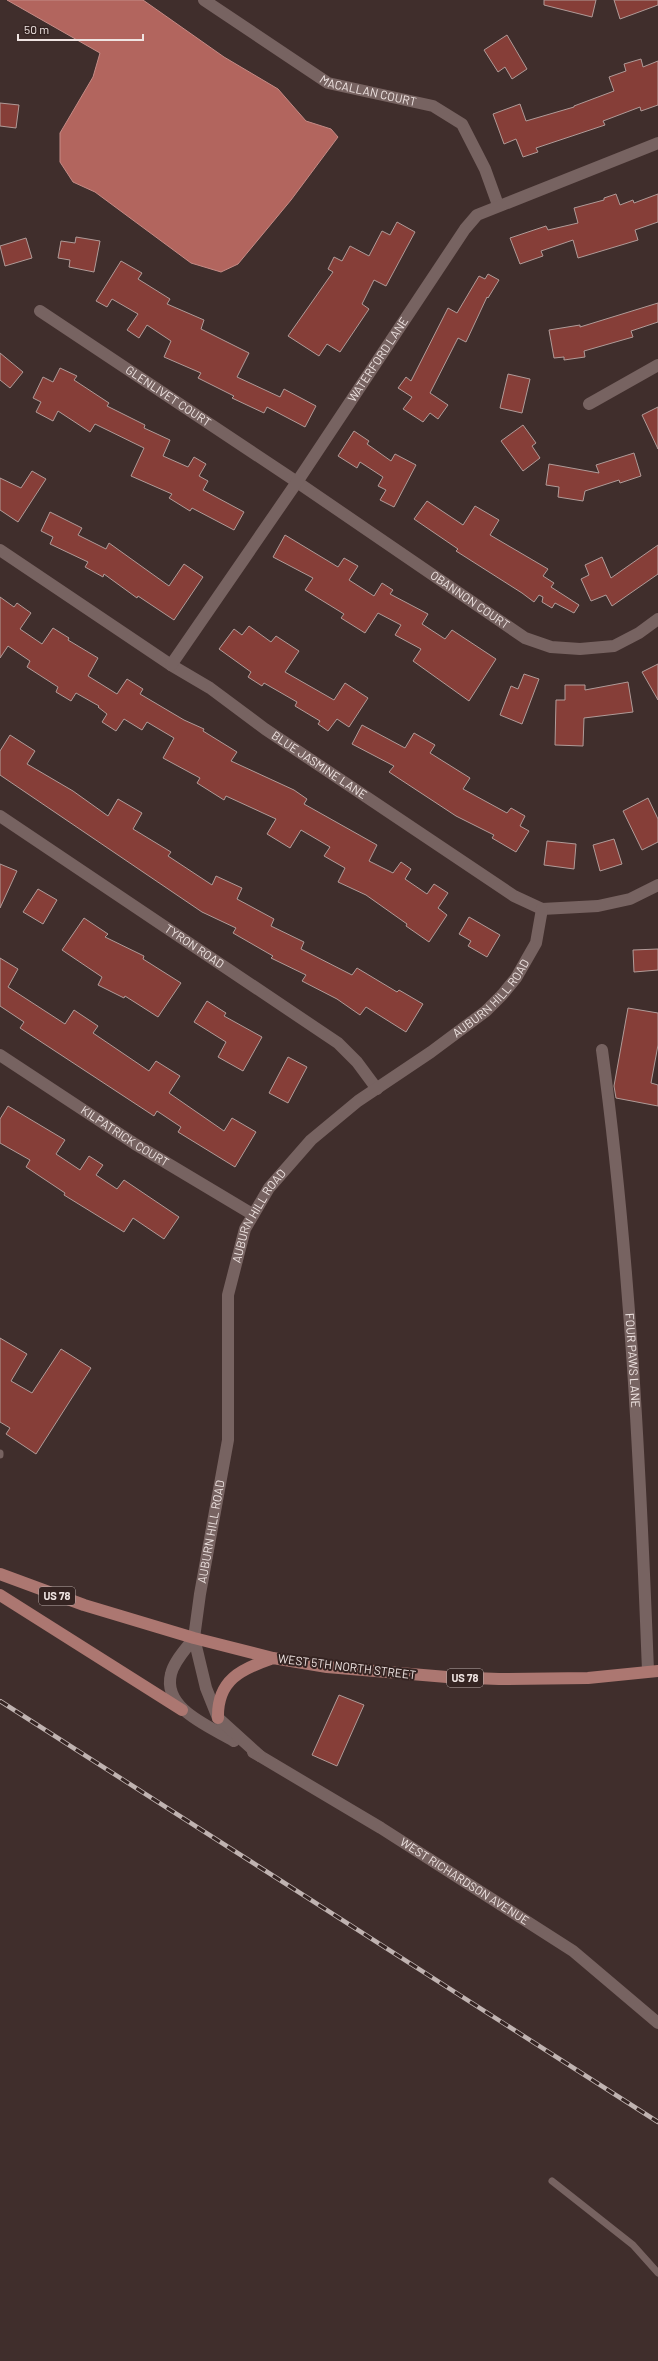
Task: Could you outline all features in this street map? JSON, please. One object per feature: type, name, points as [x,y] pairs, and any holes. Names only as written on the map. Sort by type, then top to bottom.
[{"type":"main road","name":"WEST 5TH NORTH STREET","points":[[0,1574],[84,1605],[194,1638],[273,1658],[370,1672],[447,1677],[588,1678],[653,1671]]},
{"type":"main road","points":[[0,1595],[182,1710]]},
{"type":"main road","points":[[218,1718],[218,1705],[228,1682],[242,1671],[273,1658]]},
{"type":"street","name":"MACALLAN COURT","points":[[204,0],[328,83],[433,106],[462,124],[485,169],[498,205]]},
{"type":"street","name":"WATERFORD LANE","points":[[171,665],[297,482],[465,229],[477,215],[498,205],[658,143]]},
{"type":"street","name":"GLENLIVET COURT","points":[[40,311],[297,482]]},
{"type":"street","points":[[589,404],[658,365]]},
{"type":"street","name":"OBANNON COURT","points":[[297,482],[525,638],[551,647],[580,649],[614,646],[639,633],[658,619]]},
{"type":"street","name":"BLUE JASMINE LANE","points":[[0,550],[171,665],[210,688],[265,729],[514,896],[542,908],[598,906],[630,899],[658,885]]},
{"type":"street","name":"TYRON ROAD","points":[[0,816],[338,1043],[357,1062],[377,1089]]},
{"type":"street","name":"AUBURN HILL ROAD","points":[[194,1638],[200,1594],[228,1440],[228,1296],[245,1229],[252,1214],[269,1188],[311,1140],[358,1101],[486,1011],[502,995],[516,978],[536,943],[542,908]]},
{"type":"street","name":"FOUR PAWS LANE","points":[[602,1050],[614,1139],[634,1389],[653,1671]]},
{"type":"street","name":"KILPATRICK COURT","points":[[0,1055],[134,1144],[252,1214]]},
{"type":"street","points":[[182,1710],[172,1691],[170,1676],[173,1668],[194,1638]]},
{"type":"street","name":"WEST RICHARDSON AVENUE","points":[[194,1638],[206,1688],[218,1718],[260,1756]]},
{"type":"street","name":"WEST RICHARDSON AVENUE","points":[[182,1710],[381,1828],[573,1951],[658,2023]]},
{"type":"lane","points":[[552,2181],[633,2245],[658,2274]]},
{"type":"shaded area","points":[[7,0],[143,0],[224,57],[278,89],[306,121],[331,129],[338,137],[291,200],[238,264],[221,272],[191,263],[95,192],[73,182],[60,162],[60,133],[93,77],[100,53]]},
{"type":"building","points":[[544,0],[596,0],[592,17],[544,5]]},
{"type":"building","points":[[614,0],[658,0],[658,5],[620,19]]},
{"type":"building","points":[[507,35],[527,69],[512,79],[505,67],[498,72],[484,50]]},
{"type":"building","points":[[641,59],[643,67],[658,61],[658,105],[641,111],[640,107],[603,121],[605,125],[536,148],[538,152],[523,157],[516,139],[504,144],[493,114],[520,104],[526,121],[574,107],[614,91],[609,77],[626,71],[624,64]]},
{"type":"building","points":[[0,103],[19,105],[16,128],[0,126]]},
{"type":"building","points":[[616,194],[620,205],[633,200],[634,203],[658,194],[658,222],[635,230],[638,240],[578,258],[573,240],[541,251],[543,256],[520,264],[510,238],[546,226],[548,230],[578,223],[574,208],[604,200],[604,198]]},
{"type":"building","points":[[397,222],[415,232],[386,286],[374,280],[362,304],[369,309],[340,352],[327,344],[319,356],[288,336],[333,272],[328,269],[334,257],[342,261],[350,246],[369,256],[382,231],[390,235]]},
{"type":"building","points":[[76,237],[100,241],[94,272],[69,267],[70,260],[58,258],[61,241],[75,243]]},
{"type":"building","points":[[26,238],[32,258],[5,266],[0,246]]},
{"type":"building","points":[[121,261],[142,273],[138,279],[170,299],[167,304],[204,320],[201,329],[249,353],[237,377],[280,397],[284,389],[316,406],[305,427],[267,407],[264,413],[232,398],[234,396],[198,378],[201,373],[164,357],[171,341],[147,325],[139,338],[127,330],[138,314],[112,299],[107,307],[96,301]]},
{"type":"building","points":[[488,274],[499,280],[488,298],[487,297],[466,342],[458,338],[430,393],[448,405],[438,419],[430,413],[423,422],[403,409],[412,397],[398,388],[406,377],[411,381],[448,308],[457,313],[479,276],[485,279]]},
{"type":"building","points":[[658,303],[658,322],[631,331],[633,337],[584,351],[585,357],[564,360],[564,357],[554,358],[549,330],[580,325],[580,327]]},
{"type":"building","points":[[0,353],[23,372],[10,388],[0,380]]},
{"type":"building","points":[[60,368],[77,376],[74,380],[109,403],[107,406],[145,425],[144,428],[170,440],[163,456],[188,467],[194,457],[206,464],[199,476],[208,481],[203,490],[244,512],[234,530],[192,508],[190,511],[169,498],[172,494],[131,476],[144,448],[95,424],[90,432],[58,411],[53,421],[36,412],[41,402],[33,398],[43,377],[53,382]]},
{"type":"building","points":[[508,374],[530,379],[522,413],[500,408]]},
{"type":"building","points":[[658,407],[658,449],[642,415]]},
{"type":"building","points":[[523,425],[536,443],[532,446],[540,458],[523,471],[501,441]]},
{"type":"building","points":[[354,431],[369,441],[367,444],[391,461],[395,454],[416,465],[394,507],[380,500],[386,490],[378,486],[383,477],[360,462],[357,468],[338,456]]},
{"type":"building","points":[[634,453],[641,476],[620,483],[619,480],[585,491],[583,501],[558,497],[559,487],[546,485],[549,464],[599,473],[596,465]]},
{"type":"building","points":[[32,471],[46,479],[18,522],[0,510],[0,478],[21,488]]},
{"type":"building","points":[[427,501],[463,525],[475,506],[499,520],[490,535],[548,569],[543,576],[554,583],[551,587],[579,605],[574,613],[555,603],[552,608],[542,602],[543,597],[539,595],[534,602],[456,551],[458,549],[414,519]]},
{"type":"building","points":[[50,512],[82,528],[78,535],[106,549],[109,543],[169,586],[184,564],[203,577],[174,620],[138,596],[137,598],[104,574],[103,577],[85,567],[88,562],[50,544],[53,537],[41,531]]},
{"type":"building","points":[[285,535],[338,567],[344,558],[358,566],[349,580],[374,596],[382,583],[393,590],[390,594],[428,614],[422,624],[445,639],[452,630],[496,659],[469,701],[413,661],[421,649],[395,635],[401,625],[378,613],[365,633],[341,618],[344,614],[305,590],[313,578],[273,557]]},
{"type":"building","points":[[658,545],[658,574],[612,606],[606,595],[591,601],[581,579],[589,575],[585,565],[602,557],[611,578]]},
{"type":"building","points":[[0,597],[14,607],[17,603],[31,613],[20,629],[42,644],[53,628],[69,638],[68,640],[98,658],[88,676],[117,694],[127,679],[143,689],[140,694],[184,720],[204,729],[203,731],[237,752],[231,761],[294,790],[307,799],[304,804],[377,845],[369,861],[393,873],[401,862],[411,869],[405,879],[427,894],[434,884],[448,893],[438,908],[447,915],[429,942],[406,926],[407,924],[366,895],[338,882],[345,868],[324,856],[330,847],[301,830],[290,848],[267,834],[276,819],[226,796],[224,800],[197,783],[200,778],[163,758],[174,738],[147,722],[142,730],[124,719],[116,731],[102,722],[107,714],[98,707],[99,706],[76,693],[71,701],[56,692],[58,687],[27,667],[30,661],[8,646],[0,658]]},
{"type":"building","points":[[249,626],[271,642],[276,636],[299,651],[285,672],[334,700],[345,683],[368,698],[349,727],[337,719],[328,731],[318,724],[320,721],[295,706],[297,702],[264,683],[262,686],[248,677],[251,672],[219,649],[234,629],[242,635]]},
{"type":"building","points":[[658,664],[658,700],[642,672]]},
{"type":"building","points":[[524,674],[539,679],[522,724],[500,715],[511,686],[518,689]]},
{"type":"building","points":[[628,682],[633,712],[584,718],[583,746],[555,745],[556,700],[565,700],[565,685],[585,685],[585,690]]},
{"type":"building","points":[[362,725],[405,748],[414,733],[435,745],[430,753],[470,778],[463,789],[507,813],[511,808],[525,816],[520,826],[529,831],[516,852],[492,838],[494,835],[456,816],[389,772],[394,766],[352,744]]},
{"type":"building","points":[[10,735],[35,751],[27,764],[73,791],[108,816],[118,799],[142,813],[133,829],[171,852],[168,856],[212,885],[216,876],[242,888],[237,899],[274,919],[271,926],[304,942],[301,949],[352,975],[357,968],[397,992],[399,990],[423,1004],[406,1032],[366,1007],[360,1015],[337,999],[302,981],[306,975],[271,958],[273,956],[233,933],[236,928],[202,912],[0,775],[0,751]]},
{"type":"building","points":[[648,798],[658,819],[658,842],[642,850],[623,811]]},
{"type":"building","points":[[614,839],[622,864],[600,871],[593,845]]},
{"type":"building","points":[[547,841],[576,844],[574,869],[544,865]]},
{"type":"building","points":[[0,864],[17,871],[0,908]]},
{"type":"building","points":[[38,889],[57,900],[43,924],[23,912]]},
{"type":"building","points":[[469,917],[500,935],[487,957],[468,946],[471,941],[459,934]]},
{"type":"building","points":[[84,918],[108,934],[105,937],[144,956],[143,959],[181,983],[158,1017],[125,996],[124,998],[98,985],[102,977],[62,950]]},
{"type":"building","points":[[658,949],[658,970],[634,972],[633,950]]},
{"type":"building","points":[[0,958],[18,969],[8,987],[65,1024],[74,1010],[98,1026],[93,1033],[149,1071],[156,1061],[180,1076],[169,1093],[224,1131],[232,1118],[256,1132],[235,1167],[178,1132],[181,1127],[157,1111],[154,1116],[20,1028],[24,1022],[0,1006]]},
{"type":"building","points":[[207,1001],[226,1013],[224,1016],[262,1037],[243,1071],[218,1057],[226,1042],[194,1022]]},
{"type":"building","points":[[628,1008],[658,1013],[658,1045],[651,1083],[658,1085],[658,1106],[616,1098],[614,1086]]},
{"type":"building","points":[[288,1057],[307,1067],[288,1103],[269,1093]]},
{"type":"building","points":[[8,1106],[65,1140],[56,1154],[80,1170],[89,1156],[103,1165],[96,1175],[117,1189],[124,1180],[179,1217],[164,1239],[133,1218],[124,1232],[64,1195],[65,1193],[26,1167],[30,1160],[0,1143],[0,1119]]},
{"type":"building","points":[[0,1338],[27,1354],[11,1381],[32,1393],[61,1349],[91,1368],[36,1454],[6,1434],[10,1428],[0,1422]]},
{"type":"building","points":[[339,1695],[364,1705],[337,1766],[312,1755]]},
{"type":"railway","points":[[0,1701],[658,2122]]}]
